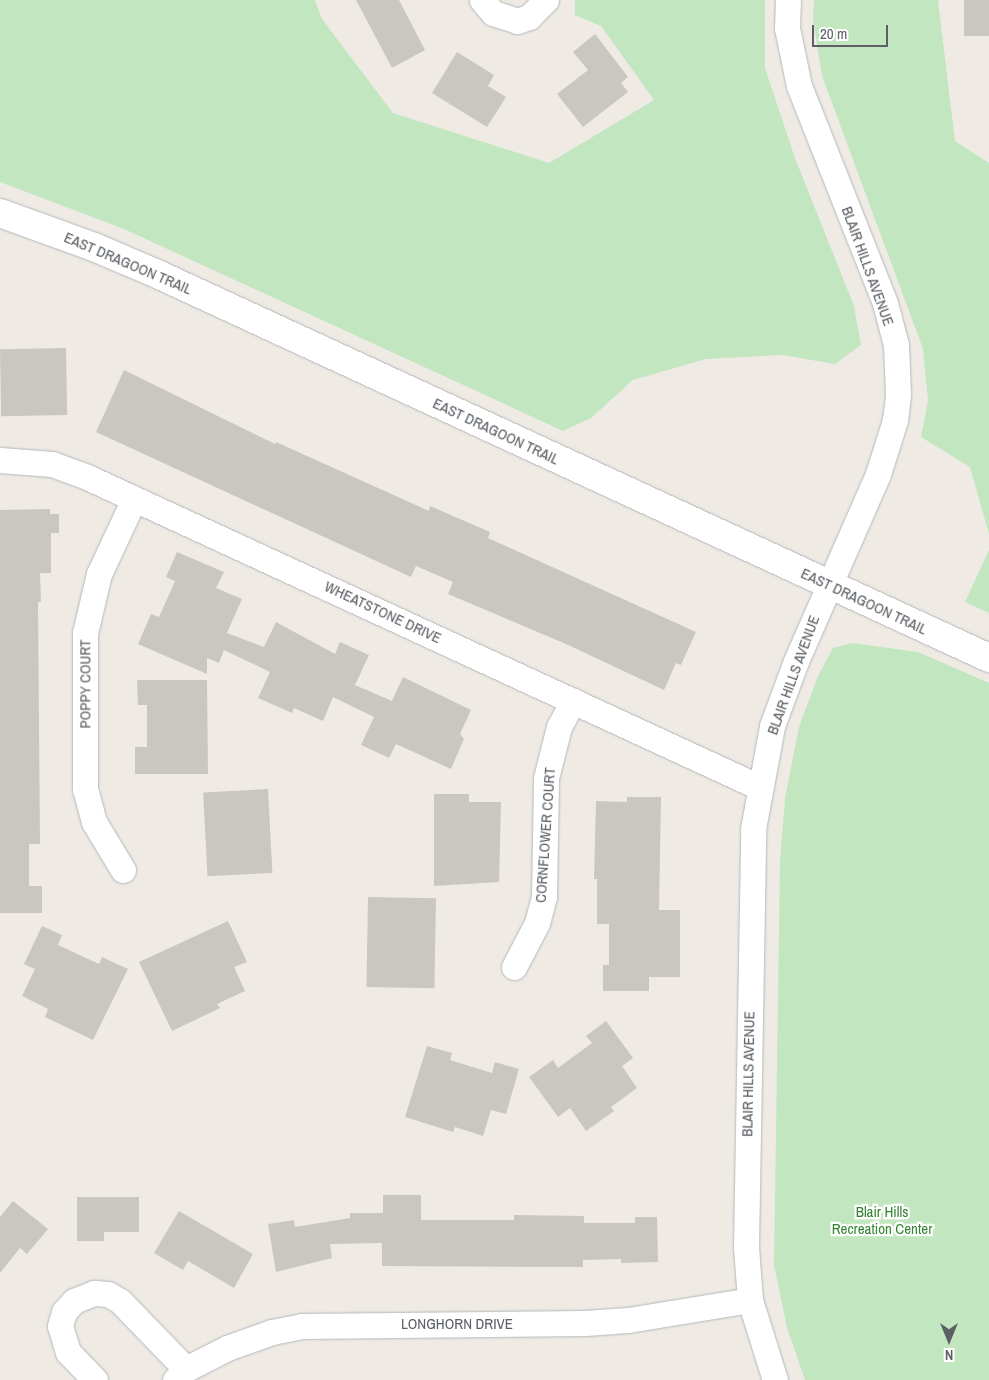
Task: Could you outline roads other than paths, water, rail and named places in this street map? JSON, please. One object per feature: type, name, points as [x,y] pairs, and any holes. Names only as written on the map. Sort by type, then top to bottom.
[{"type":"street","points":[[482,0],[492,13],[517,21],[529,17],[546,0]]},
{"type":"street","name":"BLAIR HILLS AVENUE","points":[[775,1380],[750,1300],[746,1247],[750,893],[759,787],[772,726],[828,584],[888,446],[895,420],[898,368],[896,345],[885,304],[798,86],[787,28],[788,0]]},
{"type":"street","name":"EAST DRAGOON TRAIL","points":[[0,213],[94,247],[155,273],[989,658]]},
{"type":"street","name":"WHEATSTONE DRIVE","points":[[0,460],[52,464],[134,498],[759,787]]},
{"type":"street","name":"POPPY COURT","points":[[123,870],[94,822],[85,789],[85,633],[99,574],[134,498]]},
{"type":"street","name":"CORNFLOWER COURT","points":[[514,968],[537,923],[544,896],[546,778],[559,728],[573,701]]},
{"type":"street","points":[[95,1380],[68,1352],[60,1326],[64,1312],[74,1301],[94,1293],[108,1294],[120,1301],[181,1375]]},
{"type":"street","name":"LONGHORN DRIVE","points":[[181,1375],[227,1348],[272,1332],[302,1326],[585,1323],[628,1320],[750,1300]]},
{"type":"park label","name":"Blair Hills Recreation Center","points":[[882,1220]]}]
